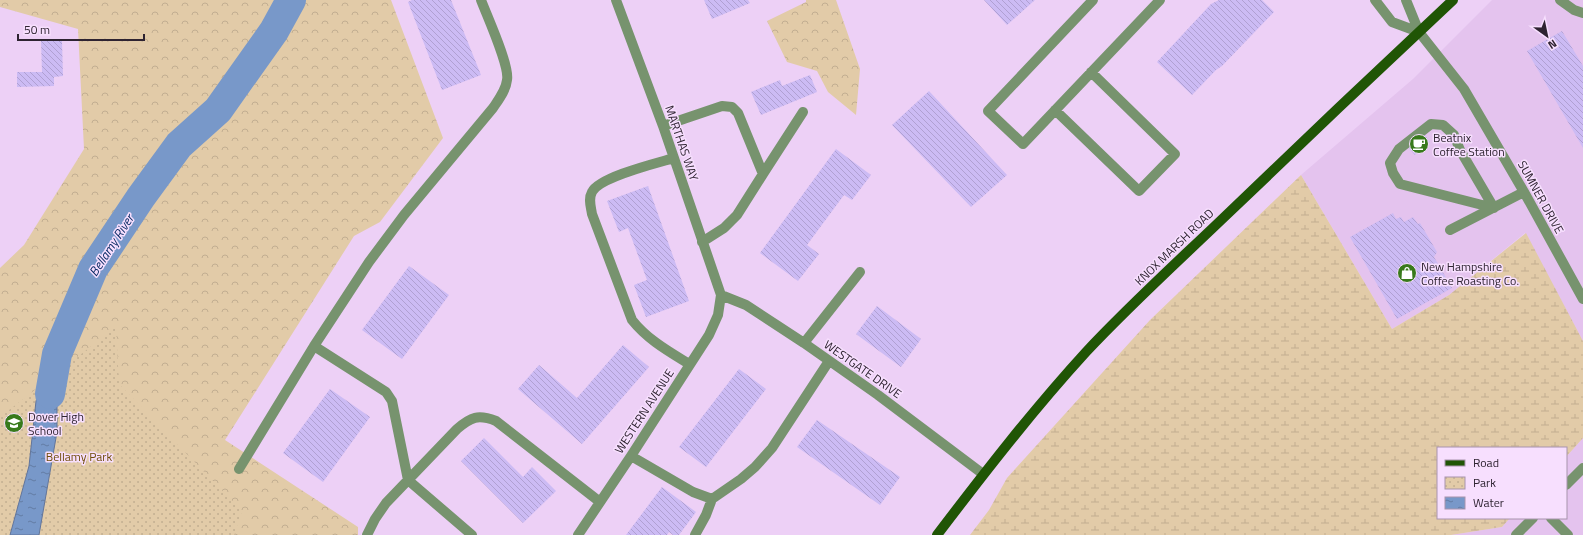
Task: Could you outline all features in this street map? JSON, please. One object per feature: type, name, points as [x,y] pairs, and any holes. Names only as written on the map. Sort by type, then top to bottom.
[{"type":"main road","name":"KNOX MARSH ROAD","points":[[937,535],[983,474],[1037,408],[1087,351],[1156,283],[1453,0]]},
{"type":"street","points":[[238,469],[314,346],[369,262],[404,216],[493,108],[503,92],[508,80],[506,66],[482,0]]},
{"type":"street","name":"MARTHAS WAY","points":[[616,0],[663,126],[721,295]]},
{"type":"street","points":[[1093,0],[988,111],[1023,144],[1160,0]]},
{"type":"street","points":[[1375,0],[1392,22],[1419,32]]},
{"type":"street","name":"SUMNER DRIVE","points":[[1406,0],[1419,32],[1464,89],[1524,192],[1583,299]]},
{"type":"street","points":[[1560,0],[1579,12]]},
{"type":"street","points":[[1055,110],[1139,191],[1175,154],[1091,72]]},
{"type":"street","points":[[663,126],[722,106],[732,107],[738,113],[763,174]]},
{"type":"street","points":[[702,242],[724,228],[737,215],[803,112]]},
{"type":"street","points":[[1431,124],[1443,125],[1454,135],[1460,150],[1494,208],[1400,184],[1393,173],[1390,163],[1399,149],[1431,124]]},
{"type":"street","points":[[674,158],[610,178],[598,184],[592,192],[590,202],[592,214],[632,320],[652,341],[689,364]]},
{"type":"street","points":[[1450,230],[1524,192]]},
{"type":"street","points":[[804,343],[860,272]]},
{"type":"street","name":"WESTGATE DRIVE","points":[[721,295],[746,305],[804,343],[878,395],[983,474]]},
{"type":"street","name":"WESTERN AVENUE","points":[[578,535],[709,335],[718,315],[721,295]]},
{"type":"street","points":[[314,346],[386,392],[392,401],[408,480],[472,535]]},
{"type":"street","points":[[695,535],[706,515],[712,499],[741,480],[772,448],[829,361]]},
{"type":"street","points":[[367,535],[386,502],[462,425],[476,417],[486,417],[496,421],[600,502]]},
{"type":"street","points":[[631,456],[693,492],[712,499]]},
{"type":"street","points":[[1567,484],[1583,468]]},
{"type":"street","points":[[1516,535],[1532,519]]},
{"type":"street","points":[[1552,519],[1568,535]]},
{"type":"shaded area","points":[[1492,0],[1583,0],[1583,341],[1525,233],[1449,295],[1392,329],[1301,175],[1413,79]]},
{"type":"shaded area","points":[[1583,438],[1583,535],[1451,535],[1502,527],[1509,519],[1567,519],[1567,456]]},
{"type":"green space","points":[[0,0],[391,0],[443,138],[380,222],[354,236],[225,440],[358,527],[358,535],[0,535],[0,268],[24,245],[84,149],[78,29],[0,7]]},
{"type":"green space","points":[[806,0],[836,0],[860,69],[856,115],[828,92],[817,71],[787,62],[767,21],[806,2]]},
{"type":"green space","points":[[1301,175],[1392,329],[1449,295],[1526,233],[1583,341],[1583,438],[1567,456],[1567,447],[1437,447],[1437,519],[1509,519],[1502,527],[1451,535],[970,535],[989,510],[1007,478],[1150,320]]},
{"type":"green space","name":"Bellamy Park","points":[[116,327],[119,384],[242,511],[234,535],[0,535],[0,417]]},
{"type":"water","points":[[57,354],[57,432],[39,535],[10,535],[29,466],[36,401]]},
{"type":"building","points":[[412,0],[451,0],[481,75],[442,90],[408,2]]},
{"type":"building","points":[[704,0],[748,0],[750,3],[712,19]]},
{"type":"building","points":[[984,0],[1035,0],[1007,25]]},
{"type":"building","points":[[1219,0],[1262,0],[1274,12],[1192,95],[1157,62],[1211,4]]},
{"type":"building","points":[[1562,31],[1583,66],[1583,148],[1527,51]]},
{"type":"building","points":[[41,41],[62,41],[63,76],[54,77],[54,86],[17,87],[17,72],[42,72]]},
{"type":"building","points":[[810,75],[817,92],[761,115],[751,92],[780,80],[782,86]]},
{"type":"building","points":[[929,91],[1007,175],[971,207],[892,125]]},
{"type":"building","name":"Beatnix Coffee Station","points":[[1424,134],[1430,142],[1415,155],[1408,147]]},
{"type":"building","points":[[836,149],[871,175],[852,200],[844,195],[807,245],[819,254],[798,281],[760,253]]},
{"type":"building","points":[[648,186],[689,301],[646,317],[634,285],[647,280],[628,228],[619,232],[607,201]]},
{"type":"building","name":"New Hampshire Coffee Roasting Co.","points":[[1393,213],[1396,219],[1401,217],[1404,222],[1413,217],[1418,224],[1420,223],[1437,252],[1434,257],[1452,288],[1397,319],[1350,237]]},
{"type":"building","points":[[409,266],[449,295],[402,359],[362,330]]},
{"type":"building","points":[[877,306],[921,339],[901,367],[856,334]]},
{"type":"building","points":[[623,345],[649,367],[582,444],[518,389],[539,365],[577,398]]},
{"type":"building","points":[[739,369],[766,389],[706,467],[679,447]]},
{"type":"building","points":[[330,389],[370,417],[323,482],[283,453]]},
{"type":"building","points":[[817,420],[900,477],[880,505],[797,447]]},
{"type":"building","points":[[484,438],[523,477],[532,467],[556,491],[523,523],[461,461]]},
{"type":"building","points":[[662,487],[696,512],[679,535],[673,535],[669,532],[667,535],[626,535]]},
{"type":"waterway","name":"Bellamy River","points":[[50,394],[57,354],[93,269],[141,197],[179,145],[218,110],[274,31],[291,0]]},
{"type":"place","name":"Beatnix Coffee Station","points":[[1419,144]]},
{"type":"place","name":"New Hampshire Coffee Roasting Co.","points":[[1407,273]]},
{"type":"place","name":"Dover High School","points":[[14,423]]}]
